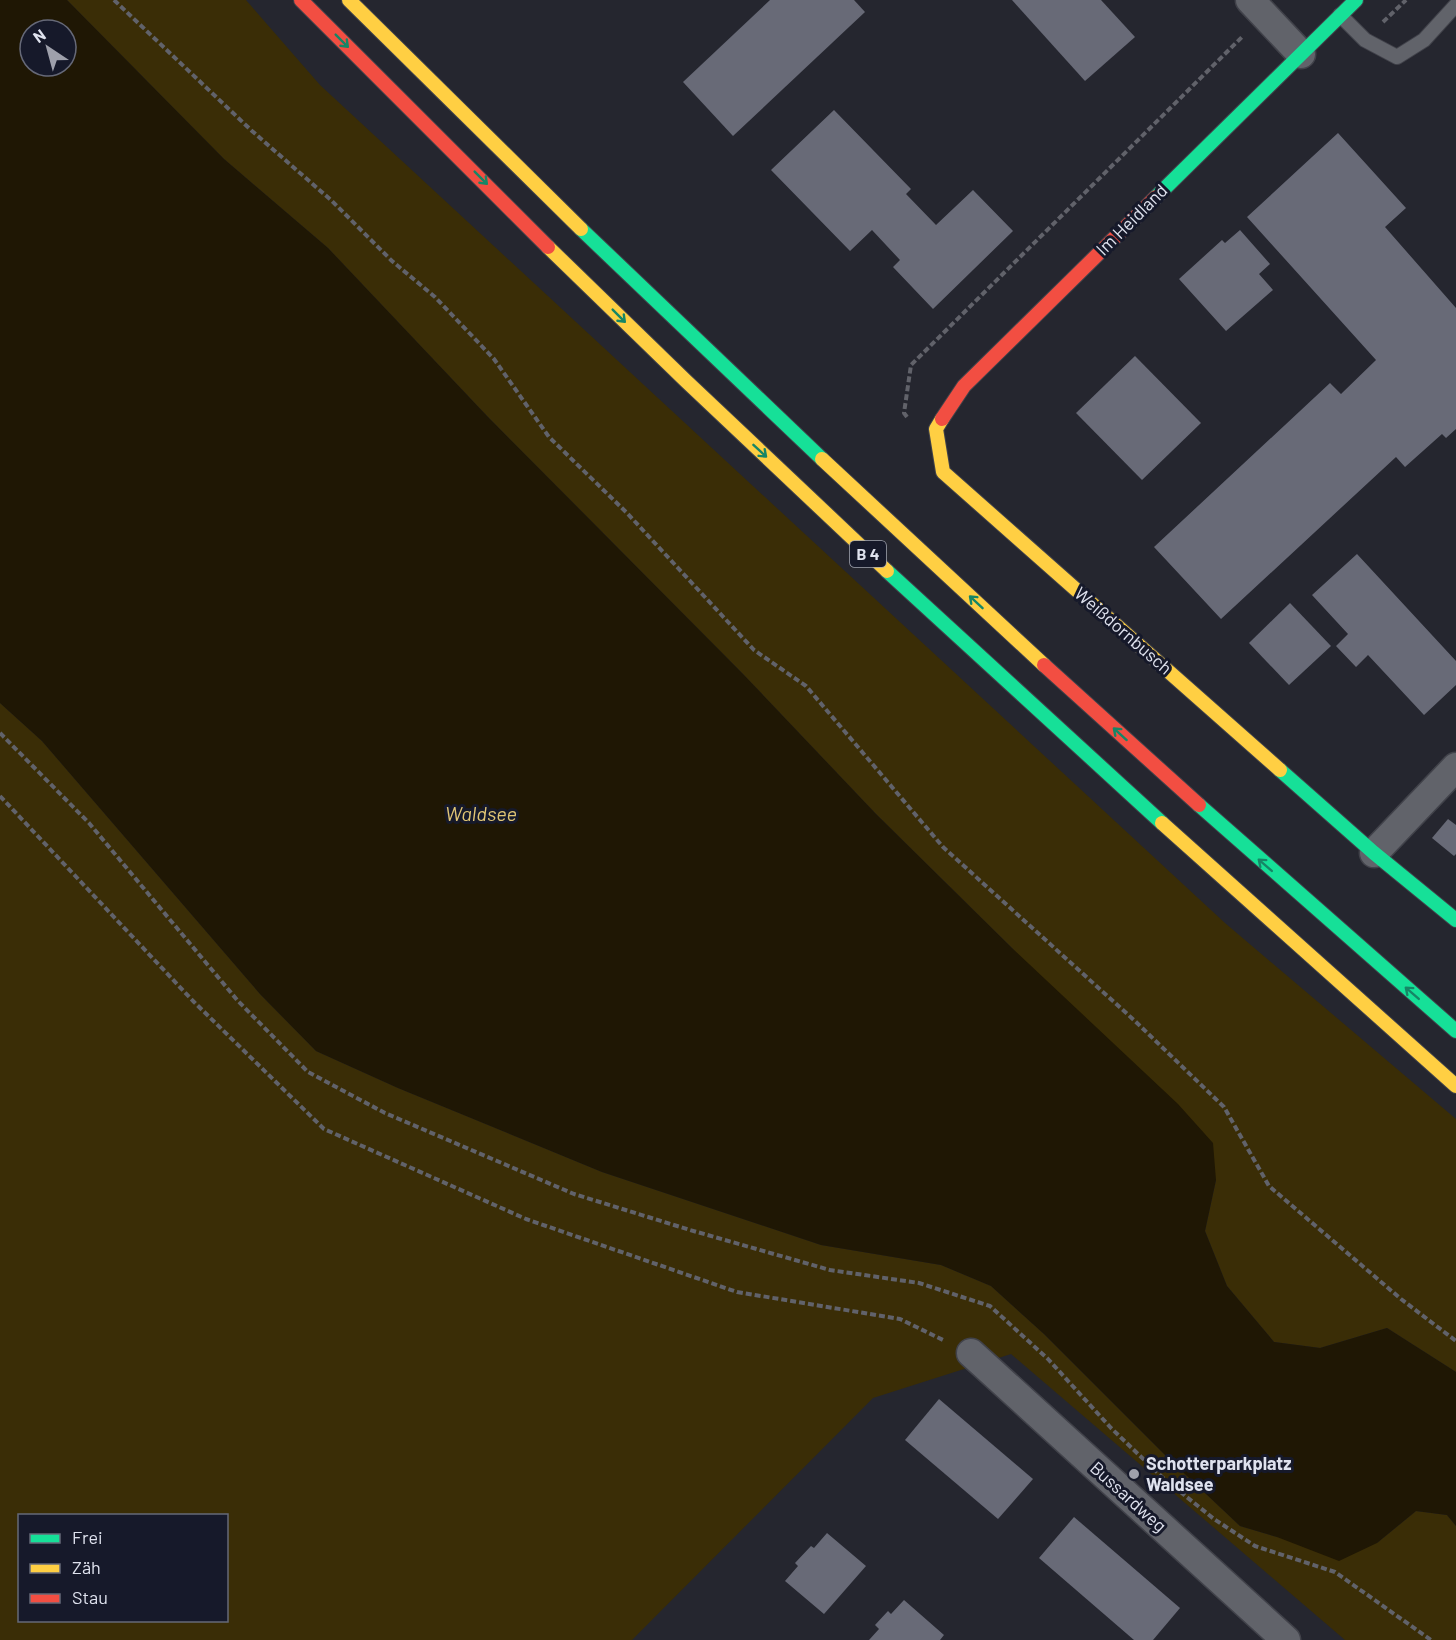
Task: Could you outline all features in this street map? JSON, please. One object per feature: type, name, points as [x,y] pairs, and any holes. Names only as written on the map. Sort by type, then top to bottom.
[{"type":"main road","name":"B 4","points":[[301,0],[682,378],[950,631],[1222,879],[1456,1086]]},
{"type":"main road","name":"B 4","points":[[349,0],[665,310],[979,605],[1258,859],[1456,1031]]},
{"type":"main road","name":"Im Heidland","points":[[963,386],[1356,0]]},
{"type":"main road","name":"Weißdornbusch","points":[[963,386],[936,429],[943,472],[1374,853],[1456,920]]},
{"type":"street","points":[[1257,8],[1300,54]]},
{"type":"street","points":[[1374,853],[1456,767]]},
{"type":"street","name":"Bussardweg","points":[[971,1353],[1286,1640]]},
{"type":"lane","points":[[1340,15],[1365,40],[1397,57],[1424,40],[1456,5]]},
{"type":"path","points":[[114,0],[252,131],[332,201],[392,261],[435,297],[494,358],[549,437],[627,513],[754,650],[806,686],[943,847],[1135,1021],[1224,1107],[1269,1186],[1401,1299],[1456,1341]]},
{"type":"path","points":[[911,423],[904,413],[911,365],[1257,8]]},
{"type":"path","points":[[0,733],[89,823],[238,1001],[308,1072],[385,1113],[574,1194],[830,1270],[919,1283],[990,1306],[1048,1359],[1111,1428],[1162,1477],[1214,1519],[1255,1546],[1335,1572],[1431,1640]]},
{"type":"path","points":[[0,796],[193,1001],[324,1129],[525,1220],[736,1292],[900,1319],[971,1353]]},
{"type":"shaded area","points":[[67,0],[246,0],[320,85],[1225,923],[1456,1119],[1456,1372],[1387,1328],[1320,1348],[1274,1342],[1227,1286],[1205,1231],[1216,1180],[1012,948],[876,814],[743,674],[487,416],[328,248],[224,159]]},
{"type":"shaded area","points":[[0,703],[42,741],[260,994],[316,1051],[398,1088],[602,1172],[821,1245],[941,1265],[991,1286],[1044,1334],[1169,1459],[1240,1526],[1277,1537],[1377,1543],[1416,1511],[1447,1515],[1456,1526],[1456,1640],[1345,1640],[1011,1354],[873,1398],[632,1640],[0,1640]]},
{"type":"water","name":"Waldsee","points":[[0,0],[67,0],[224,159],[328,248],[487,416],[743,674],[876,814],[1012,948],[1178,1104],[1213,1143],[1216,1180],[1205,1231],[1227,1286],[1274,1342],[1320,1348],[1387,1328],[1456,1372],[1456,1526],[1447,1515],[1416,1511],[1377,1543],[1339,1561],[1277,1537],[1240,1526],[1169,1459],[1044,1334],[991,1286],[941,1265],[821,1245],[602,1172],[398,1088],[316,1051],[260,994],[42,741],[0,703]]},
{"type":"building","points":[[770,0],[854,0],[865,12],[733,136],[683,82]]},
{"type":"building","points":[[1012,0],[1101,0],[1135,37],[1085,81]]},
{"type":"building","points":[[834,110],[911,189],[906,194],[936,225],[973,190],[1013,231],[933,309],[893,267],[900,260],[872,230],[850,251],[771,170]]},
{"type":"building","points":[[1338,133],[1406,208],[1385,227],[1456,308],[1456,429],[1446,438],[1442,434],[1405,467],[1396,457],[1221,619],[1154,547],[1330,383],[1341,394],[1376,360],[1247,217]]},
{"type":"building","points":[[1240,230],[1270,264],[1259,274],[1273,290],[1226,331],[1179,279],[1222,240],[1225,243]]},
{"type":"building","points":[[1135,356],[1201,423],[1142,480],[1076,413]]},
{"type":"building","points":[[1357,554],[1456,661],[1456,685],[1424,715],[1368,655],[1356,667],[1336,646],[1348,634],[1312,595]]},
{"type":"building","points":[[1290,603],[1331,646],[1289,685],[1249,643]]},
{"type":"building","points":[[1448,819],[1456,825],[1456,854],[1454,856],[1432,838]]},
{"type":"building","points":[[939,1399],[1033,1479],[998,1519],[905,1440]]},
{"type":"building","points":[[1074,1517],[1180,1608],[1153,1640],[1134,1640],[1039,1558]]},
{"type":"building","points":[[827,1533],[866,1566],[824,1614],[785,1581],[798,1566],[795,1563],[811,1546],[814,1548]]},
{"type":"building","points":[[904,1600],[944,1635],[940,1640],[869,1640],[879,1629],[875,1625],[888,1611],[891,1614]]},
{"type":"traffic: fast","points":[[1156,197],[1356,0]]},
{"type":"traffic: fast","points":[[581,229],[822,459]]},
{"type":"traffic: fast","points":[[887,571],[1162,823]]},
{"type":"traffic: fast","points":[[1280,770],[1374,853],[1456,920]]},
{"type":"traffic: fast","points":[[1199,805],[1456,1031]]},
{"type":"traffic: slow","points":[[349,0],[581,229]]},
{"type":"traffic: slow","points":[[548,247],[887,571]]},
{"type":"traffic: slow","points":[[942,419],[936,429],[943,472],[1280,770]]},
{"type":"traffic: slow","points":[[822,459],[1044,665]]},
{"type":"traffic: slow","points":[[1162,823],[1456,1086]]},
{"type":"traffic: jam","points":[[301,0],[548,247]]},
{"type":"traffic: jam","points":[[942,419],[964,386],[1156,197]]},
{"type":"traffic: jam","points":[[1044,665],[1199,805]]},
{"type":"place","name":"Schotterparkplatz Waldsee","points":[[1134,1474]]}]
